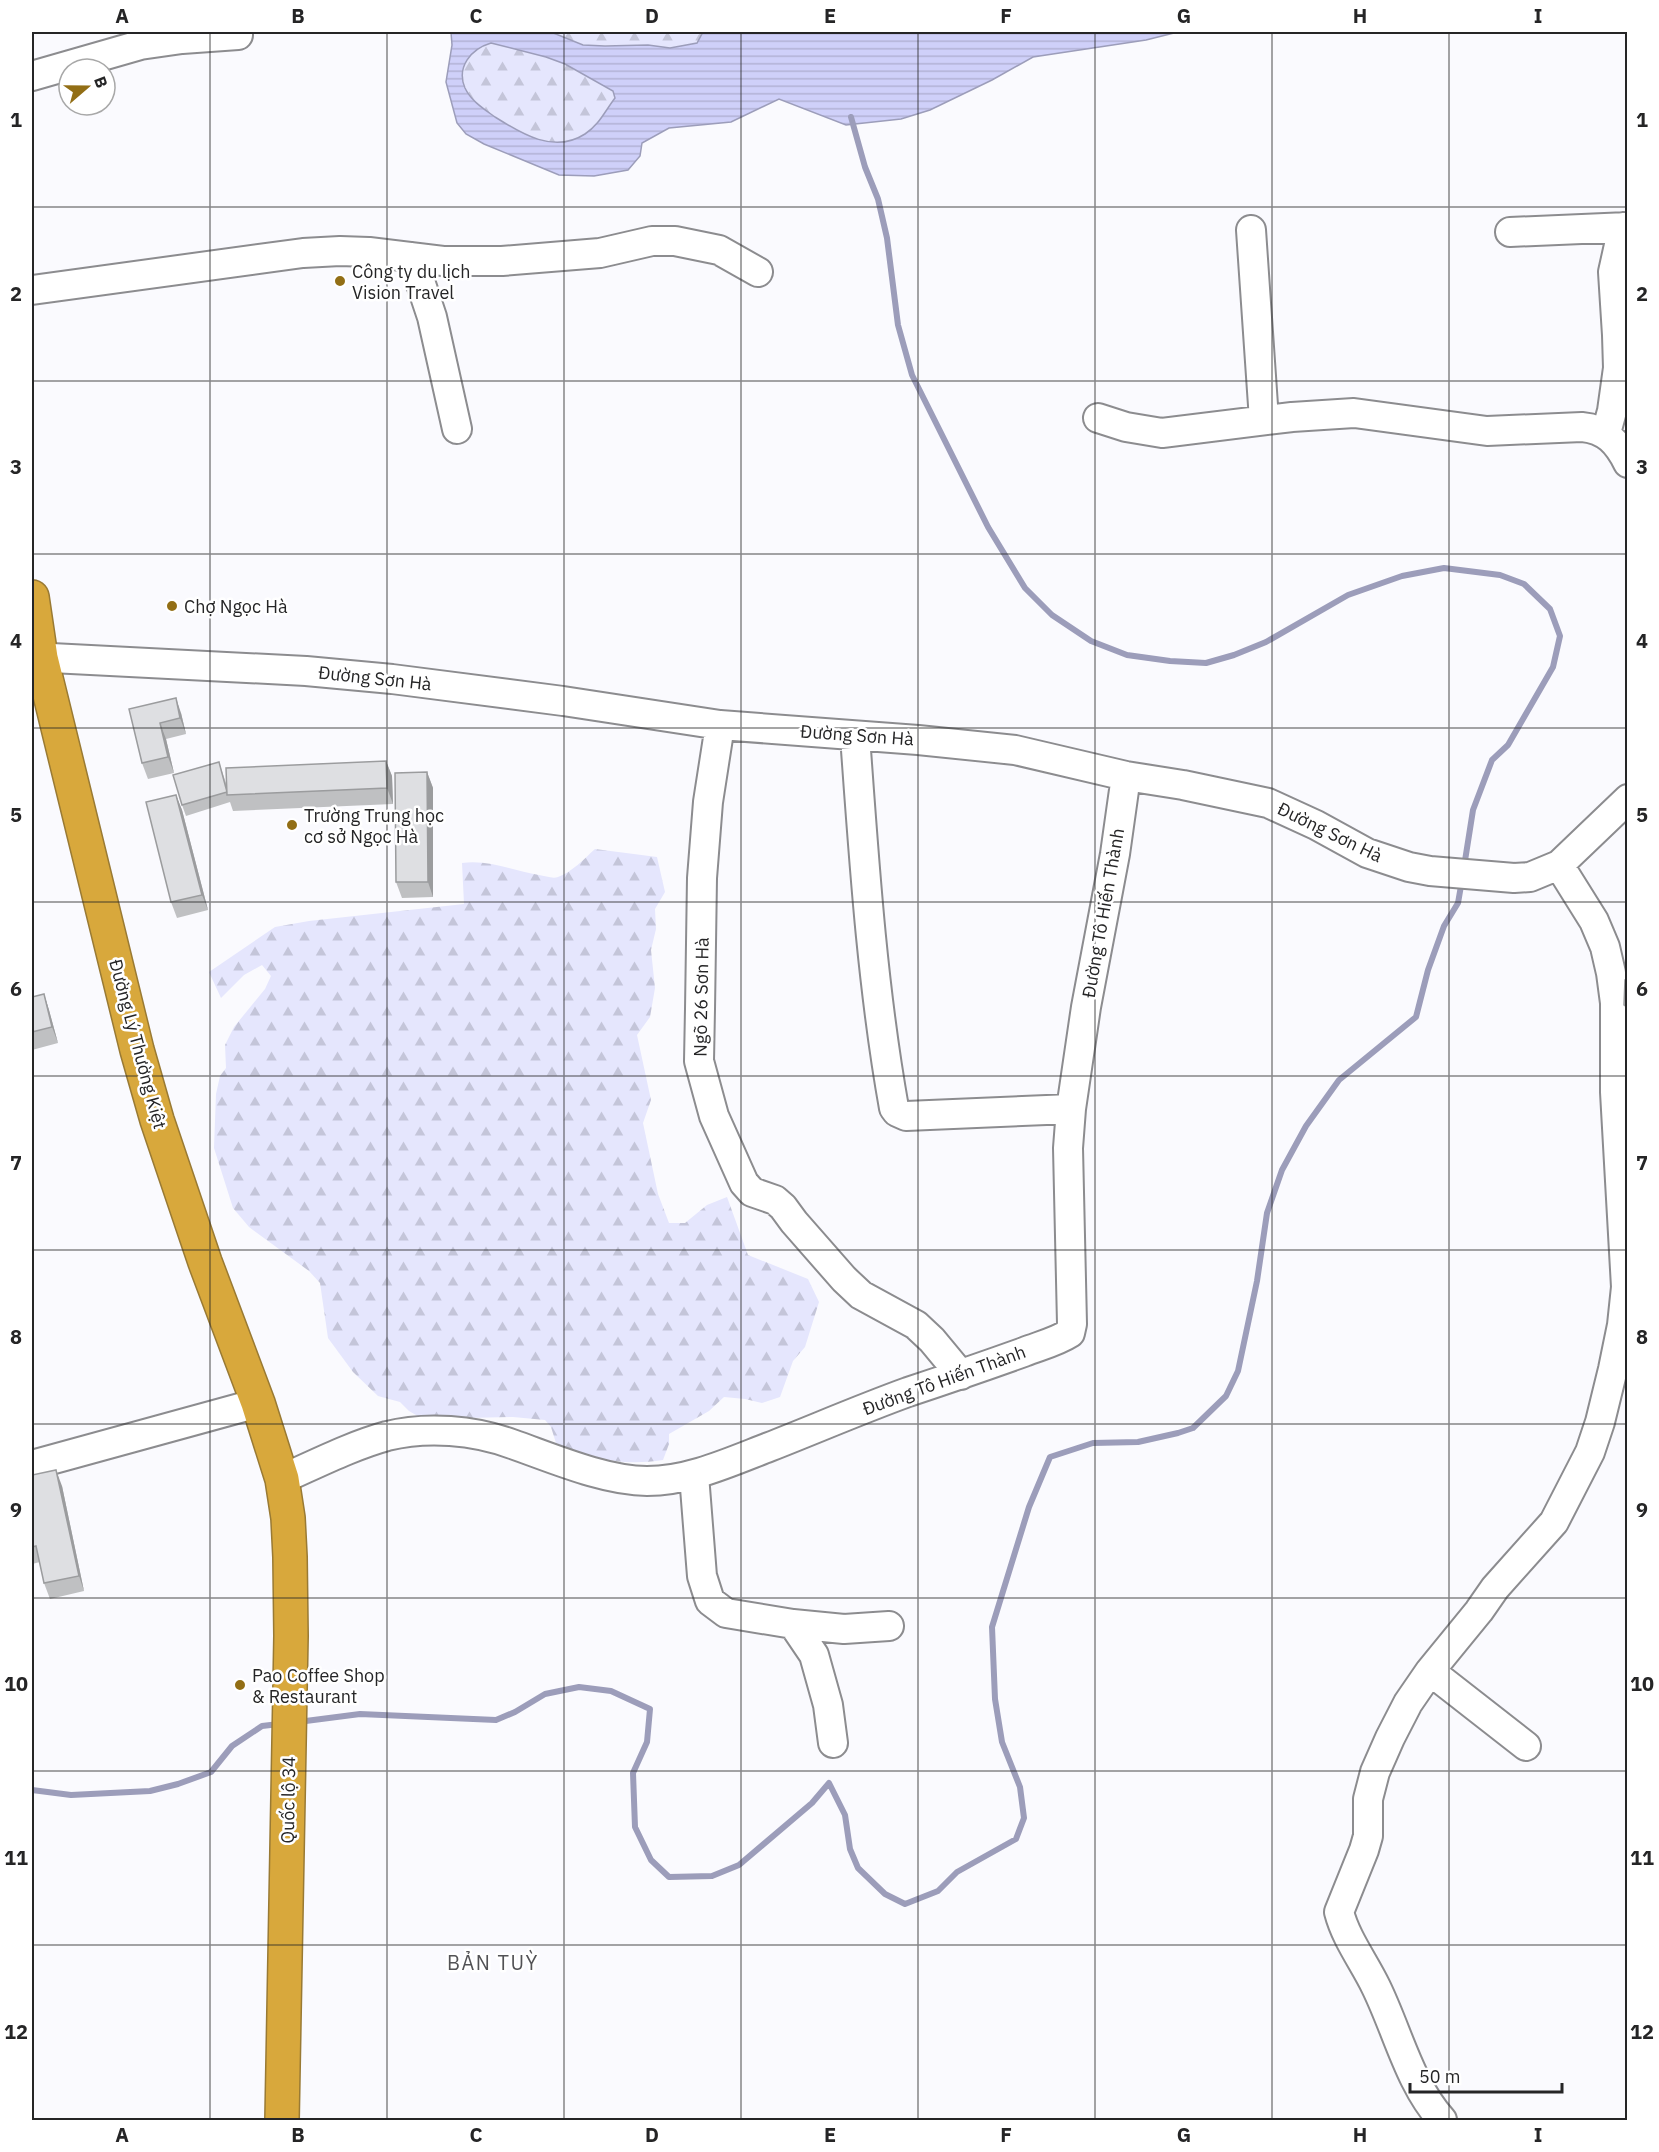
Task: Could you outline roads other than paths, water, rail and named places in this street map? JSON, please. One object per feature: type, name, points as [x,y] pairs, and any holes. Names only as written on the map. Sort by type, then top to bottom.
[{"type":"highway","name":"Đường Lý Thường Kiệt","points":[[32,597],[36,657],[154,1110],[205,1262],[258,1404],[282,1479]]},
{"type":"highway","name":"Quốc lộ 34","points":[[282,1479],[290,1557],[290,1702],[282,2121]]},
{"type":"street","points":[[32,76],[140,45],[238,35]]},
{"type":"street","points":[[1510,232],[1625,227],[1613,272],[1618,368],[1612,411],[1606,433]]},
{"type":"street","points":[[1251,230],[1264,420]]},
{"type":"street","points":[[32,290],[303,253],[369,252],[443,261],[522,259],[600,253],[652,241],[675,241],[719,250],[758,272]]},
{"type":"street","points":[[412,257],[432,316],[457,429]]},
{"type":"street","points":[[1098,418],[1126,427],[1162,433],[1264,420],[1354,413],[1487,431],[1595,428],[1606,433],[1628,463]]},
{"type":"street","name":"Đường Sơn Hà","points":[[36,657],[294,670],[392,679],[563,701],[720,725],[1015,750],[1126,776],[1268,802],[1367,853],[1430,871],[1514,878],[1530,877],[1560,865],[1628,799]]},
{"type":"street","name":"Ngõ 26 Sơn Hà","points":[[720,725],[708,801],[702,878],[699,1061],[714,1116],[736,1168],[748,1188],[752,1192],[775,1200],[783,1207],[806,1237],[844,1279],[861,1295],[916,1325],[932,1340],[961,1375]]},
{"type":"street","points":[[855,736],[882,1041],[894,1108],[906,1116],[1071,1108]]},
{"type":"street","name":"Đường Tô Hiến Thành","points":[[282,1479],[387,1436],[412,1432],[462,1432],[484,1435],[510,1443],[564,1464],[628,1479],[665,1480],[694,1474],[745,1457],[858,1411],[1070,1334],[1072,1324],[1068,1148],[1071,1108],[1086,1007],[1115,854],[1126,776]]},
{"type":"street","points":[[1442,2121],[1416,2084],[1387,2009],[1345,1929],[1339,1912],[1368,1836],[1368,1799],[1375,1772],[1408,1703],[1495,1588],[1560,1513],[1590,1452],[1625,1325],[1626,1287],[1615,1092],[1615,1003],[1611,973],[1605,947],[1594,921],[1560,865]]},
{"type":"street","points":[[32,1465],[258,1404]]},
{"type":"street","points":[[694,1474],[702,1576],[710,1601],[726,1613],[793,1624],[844,1629],[889,1626]]},
{"type":"street","points":[[793,1624],[814,1655],[828,1705],[833,1743]]},
{"type":"street","points":[[1430,1671],[1526,1746]]},
{"type":"water","points":[[451,32],[551,32],[583,45],[648,45],[670,48],[697,43],[703,32],[1178,32],[1146,40],[1033,57],[930,110],[901,119],[846,125],[779,99],[731,122],[669,128],[642,143],[640,156],[628,170],[594,176],[559,175],[484,144],[466,134],[457,123],[446,82],[452,45]],"holes":[[[491,43],[565,64],[613,91],[615,98],[598,122],[585,134],[573,140],[550,142],[527,135],[482,108],[465,88],[462,73],[467,60],[477,50]]]},
{"type":"waterway","points":[[851,117],[865,167],[878,199],[887,238],[898,325],[912,375],[988,527],[1025,588],[1052,615],[1091,641],[1127,655],[1206,663],[1266,642],[1348,595],[1402,576],[1444,568],[1500,575],[1524,584],[1550,609],[1560,636],[1553,667],[1508,745],[1492,760],[1473,810],[1464,867]]},
{"type":"waterway","points":[[298,1722],[360,1714],[496,1720],[515,1712],[545,1694],[579,1687],[611,1691],[650,1709],[647,1742],[633,1773],[635,1827],[651,1860],[669,1877],[712,1876],[739,1865],[812,1803],[829,1783],[845,1815],[850,1849],[858,1868],[885,1894],[905,1904],[938,1891],[957,1872],[1016,1839],[1024,1818],[1020,1787],[1002,1742],[995,1699],[992,1627],[1029,1507],[1050,1457],[1093,1443],[1138,1442],[1193,1428],[1226,1396],[1238,1371],[1257,1281],[1267,1213],[1282,1170],[1306,1126],[1339,1080],[1416,1017],[1428,970],[1444,926],[1458,903],[1462,880]]},
{"type":"waterway","points":[[32,1790],[71,1795],[150,1791],[178,1784],[211,1772],[232,1746],[262,1726],[279,1724]]},
{"type":"place","name":"Công ty du lịch Vision Travel","points":[[340,281]]},
{"type":"place","name":"Chợ Ngọc Hà","points":[[172,606]]},
{"type":"place","name":"Trường Trung học cơ sở Ngọc Hà","points":[[292,825]]},
{"type":"place","name":"Pao Coffee Shop & Restaurant","points":[[240,1685]]},
{"type":"district","name":"BẢN TUỲ","points":[[493,1962]]}]
